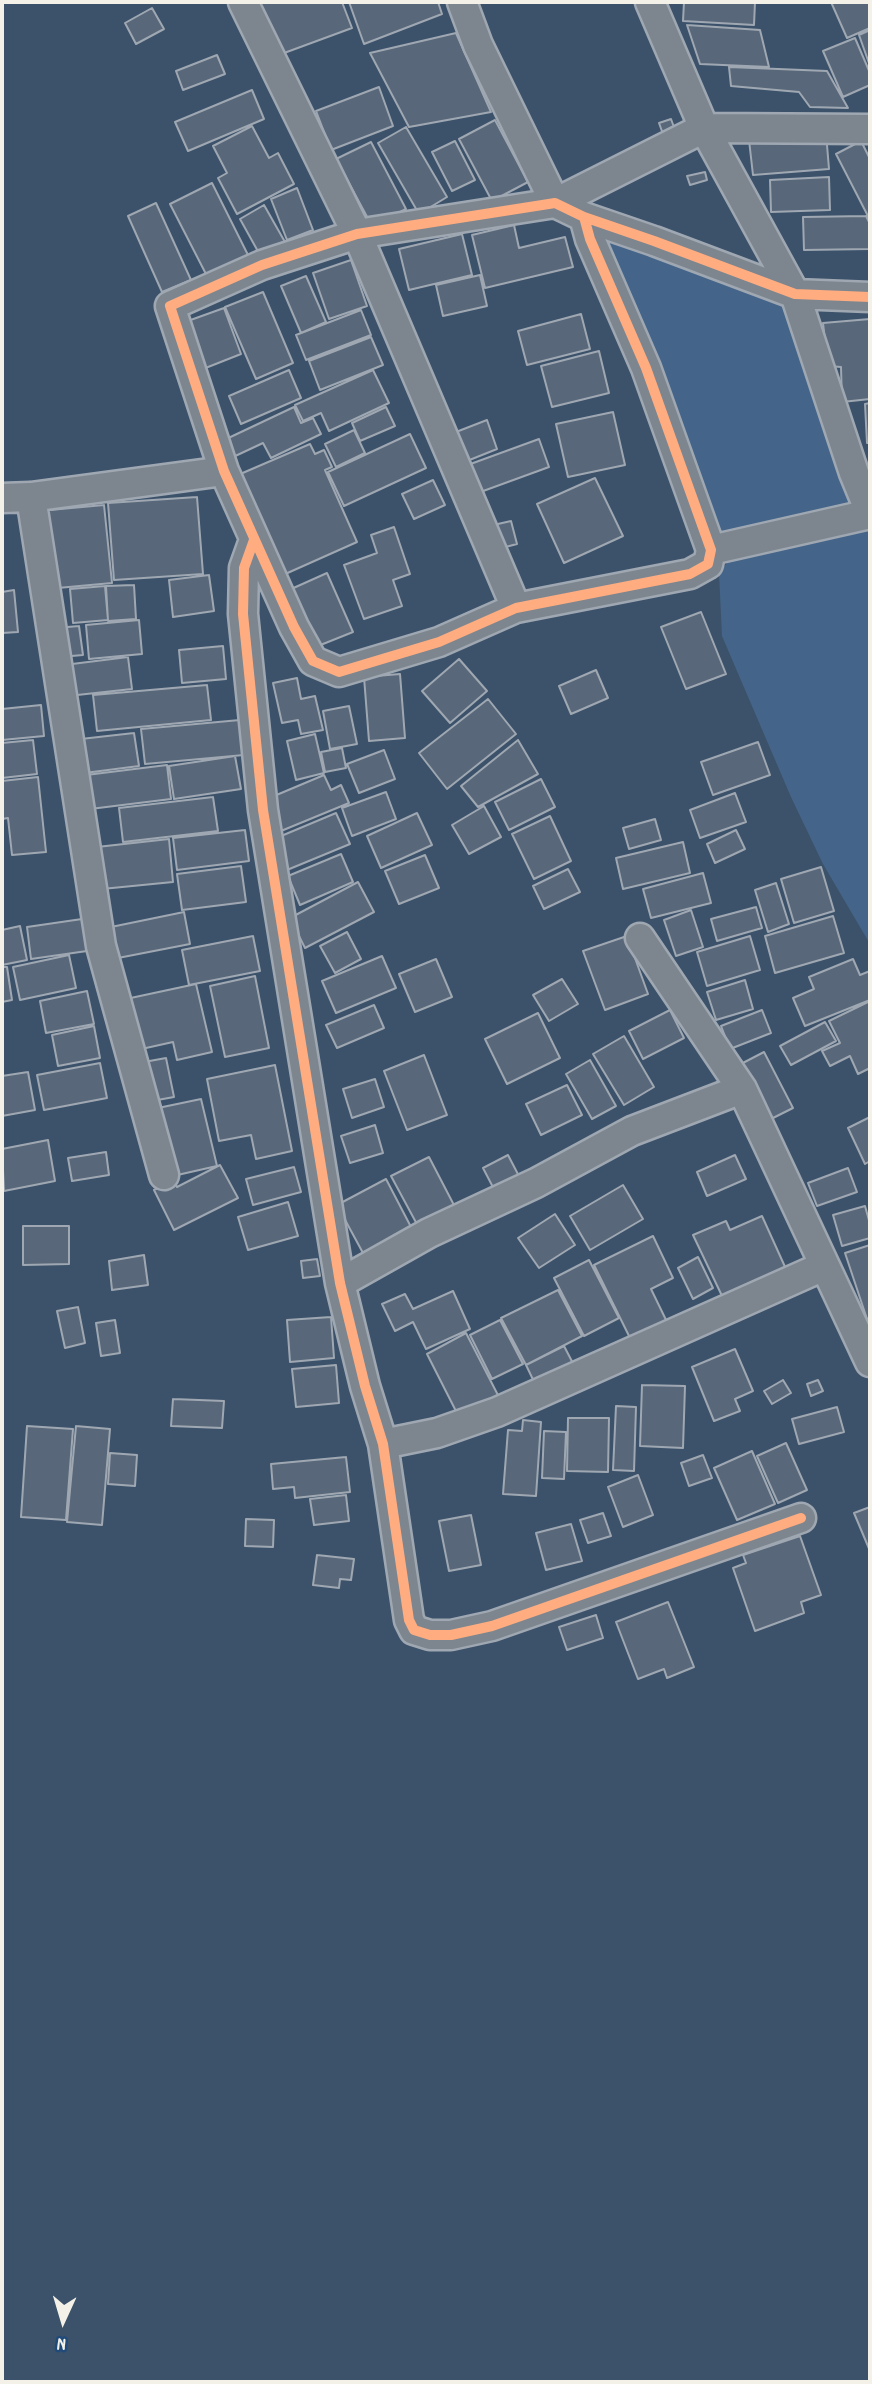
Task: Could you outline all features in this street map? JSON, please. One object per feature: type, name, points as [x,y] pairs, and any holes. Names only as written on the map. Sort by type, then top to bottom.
[{"type":"street","points":[[243,2],[357,234],[516,608]]},
{"type":"street","points":[[462,2],[478,45],[555,203],[584,218],[795,294],[870,297]]},
{"type":"street","points":[[650,2],[704,128],[795,294],[854,473],[870,513],[711,550]]},
{"type":"street","points":[[584,218],[590,239],[646,368],[711,550],[708,564],[690,574],[516,608],[439,642],[340,671],[313,661],[294,627],[224,471],[170,306],[262,265],[357,234],[555,203],[704,128],[870,129]]},
{"type":"street","points":[[2,498],[31,497],[224,471]]},
{"type":"street","points":[[31,497],[101,946],[164,1175]]},
{"type":"street","points":[[254,540],[244,568],[243,614],[263,810],[340,1283],[365,1386],[383,1444],[409,1620],[414,1630],[430,1635],[451,1634],[492,1626],[801,1518]]},
{"type":"street","points":[[640,938],[743,1089],[870,1362]]},
{"type":"street","points":[[340,1283],[429,1233],[536,1183],[632,1131],[743,1089]]},
{"type":"street","points":[[383,1444],[438,1433],[497,1412],[824,1266]]},
{"type":"shaded area","points":[[594,231],[788,300],[858,505],[716,542]]},
{"type":"shaded area","points":[[869,529],[870,944],[823,864],[791,797],[722,636],[719,573],[730,559]]},
{"type":"building","points":[[342,2],[352,28],[276,56],[257,4]]},
{"type":"building","points":[[349,2],[438,2],[442,14],[364,44]]},
{"type":"building","points":[[684,2],[755,2],[754,25],[683,21]]},
{"type":"building","points":[[831,2],[869,2],[870,28],[847,38]]},
{"type":"building","points":[[152,8],[164,29],[136,44],[125,23]]},
{"type":"building","points":[[687,25],[760,30],[769,67],[700,64]]},
{"type":"building","points":[[870,30],[870,66],[859,35]]},
{"type":"building","points":[[456,33],[491,112],[409,127],[370,53]]},
{"type":"building","points":[[855,38],[870,73],[870,85],[843,97],[823,51]]},
{"type":"building","points":[[217,55],[225,74],[183,90],[176,71]]},
{"type":"building","points":[[729,67],[827,71],[848,108],[810,107],[799,92],[731,86]]},
{"type":"building","points":[[379,87],[393,126],[331,150],[316,111]]},
{"type":"building","points":[[252,90],[264,119],[188,151],[175,122]]},
{"type":"building","points":[[671,119],[675,130],[663,134],[659,123]]},
{"type":"building","points":[[495,120],[528,182],[492,201],[459,139]]},
{"type":"building","points":[[252,126],[269,158],[278,153],[294,184],[237,214],[218,178],[227,173],[213,146]]},
{"type":"building","points":[[406,127],[447,197],[419,214],[378,143]]},
{"type":"building","points":[[826,133],[829,169],[753,175],[749,140]]},
{"type":"building","points":[[455,141],[475,180],[452,191],[432,152]]},
{"type":"building","points":[[861,141],[870,159],[870,220],[836,154]]},
{"type":"building","points":[[371,142],[406,209],[372,226],[336,159]]},
{"type":"building","points":[[705,172],[707,180],[690,185],[687,176]]},
{"type":"building","points":[[829,177],[830,210],[771,212],[770,180]]},
{"type":"building","points":[[212,183],[249,257],[208,278],[170,204]]},
{"type":"building","points":[[297,188],[313,230],[287,240],[271,199]]},
{"type":"building","points":[[156,203],[191,280],[162,292],[128,216]]},
{"type":"building","points":[[264,205],[285,242],[260,255],[240,219]]},
{"type":"building","points":[[866,216],[870,224],[870,249],[804,250],[803,217]]},
{"type":"building","points":[[514,225],[519,248],[565,237],[573,267],[485,288],[472,235]]},
{"type":"building","points":[[462,234],[472,275],[409,290],[399,249]]},
{"type":"building","points":[[351,260],[367,306],[329,319],[313,273]]},
{"type":"building","points":[[480,275],[487,306],[443,316],[436,285]]},
{"type":"building","points":[[306,276],[326,322],[301,333],[281,286]]},
{"type":"building","points":[[263,292],[293,363],[256,379],[225,307]]},
{"type":"building","points":[[224,308],[241,354],[203,369],[185,322]]},
{"type":"building","points":[[361,310],[371,335],[306,360],[296,335]]},
{"type":"building","points":[[581,314],[590,349],[527,365],[518,331]]},
{"type":"building","points":[[870,319],[870,399],[842,402],[841,367],[828,366],[823,323]]},
{"type":"building","points":[[371,337],[383,365],[320,390],[309,361]]},
{"type":"building","points":[[599,351],[609,393],[552,407],[541,366]]},
{"type":"building","points":[[289,370],[301,398],[241,424],[229,396]]},
{"type":"building","points":[[373,370],[389,403],[329,431],[321,413],[303,421],[295,405]]},
{"type":"building","points":[[870,403],[870,443],[867,443],[865,404]]},
{"type":"building","points":[[294,407],[301,423],[313,418],[321,434],[271,458],[263,443],[231,458],[222,441]]},
{"type":"building","points":[[386,407],[395,426],[360,441],[352,423]]},
{"type":"building","points":[[613,412],[625,465],[568,477],[556,424]]},
{"type":"building","points":[[487,420],[497,449],[467,461],[456,432]]},
{"type":"building","points":[[354,430],[365,453],[336,467],[325,444]]},
{"type":"building","points":[[410,434],[426,468],[344,506],[328,472]]},
{"type":"building","points":[[539,439],[549,467],[475,494],[465,466]]},
{"type":"building","points":[[310,444],[315,454],[324,450],[332,467],[325,470],[357,542],[283,575],[238,475]]},
{"type":"building","points":[[595,478],[623,536],[564,563],[537,504]]},
{"type":"building","points":[[433,480],[445,505],[414,519],[402,494]]},
{"type":"building","points":[[197,497],[203,574],[114,580],[108,503]]},
{"type":"building","points":[[104,505],[112,583],[47,589],[39,511]]},
{"type":"building","points":[[511,521],[517,544],[494,550],[489,526]]},
{"type":"building","points":[[394,527],[410,574],[393,580],[402,606],[364,619],[344,565],[377,553],[371,535]]},
{"type":"building","points":[[327,573],[353,632],[313,648],[289,590]]},
{"type":"building","points":[[209,575],[214,611],[173,617],[169,580]]},
{"type":"building","points":[[134,585],[136,619],[108,621],[106,586]]},
{"type":"building","points":[[105,586],[108,620],[73,623],[70,589]]},
{"type":"building","points":[[14,590],[18,632],[2,633],[2,592]]},
{"type":"building","points":[[701,612],[726,674],[686,689],[661,627]]},
{"type":"building","points":[[139,620],[142,654],[89,659],[86,625]]},
{"type":"building","points":[[79,626],[83,655],[60,657],[56,628]]},
{"type":"building","points":[[223,646],[226,679],[182,683],[179,650]]},
{"type":"building","points":[[128,657],[132,689],[68,696],[64,665]]},
{"type":"building","points":[[459,659],[487,691],[450,723],[422,691]]},
{"type":"building","points":[[596,670],[608,698],[571,714],[559,686]]},
{"type":"building","points":[[400,674],[405,738],[369,741],[364,677]]},
{"type":"building","points":[[297,678],[301,699],[315,696],[323,730],[301,734],[298,720],[282,723],[273,683]]},
{"type":"building","points":[[207,685],[211,720],[97,731],[93,695]]},
{"type":"building","points":[[488,699],[516,734],[447,789],[419,753]]},
{"type":"building","points":[[41,705],[44,736],[2,740],[2,709]]},
{"type":"building","points":[[349,706],[357,744],[330,749],[323,711]]},
{"type":"building","points":[[240,720],[244,755],[145,764],[141,729]]},
{"type":"building","points":[[134,733],[139,766],[77,774],[72,740]]},
{"type":"building","points":[[315,734],[324,773],[296,780],[287,741]]},
{"type":"building","points":[[33,740],[37,774],[2,778],[2,743]]},
{"type":"building","points":[[518,740],[538,774],[478,807],[461,786]]},
{"type":"building","points":[[758,742],[770,775],[713,795],[701,762]]},
{"type":"building","points":[[342,748],[346,768],[325,772],[321,752]]},
{"type":"building","points":[[384,750],[395,779],[359,793],[347,764]]},
{"type":"building","points":[[235,756],[241,789],[174,799],[169,766]]},
{"type":"building","points":[[167,765],[171,799],[82,810],[78,776]]},
{"type":"building","points":[[324,775],[331,790],[341,785],[349,803],[281,831],[267,799]]},
{"type":"building","points":[[38,777],[46,852],[12,855],[8,818],[2,819],[2,781]]},
{"type":"building","points":[[541,779],[555,807],[509,830],[495,802]]},
{"type":"building","points":[[386,792],[396,819],[352,836],[342,808]]},
{"type":"building","points":[[735,793],[746,822],[700,838],[690,810]]},
{"type":"building","points":[[213,797],[218,831],[123,842],[119,808]]},
{"type":"building","points":[[484,806],[501,837],[469,854],[452,825]]},
{"type":"building","points":[[336,813],[350,844],[287,870],[274,839]]},
{"type":"building","points":[[417,813],[432,845],[381,868],[367,836]]},
{"type":"building","points":[[550,816],[571,861],[534,879],[512,834]]},
{"type":"building","points":[[655,819],[661,840],[629,849],[623,828]]},
{"type":"building","points":[[245,830],[249,861],[177,870],[173,838]]},
{"type":"building","points":[[736,830],[745,849],[715,863],[707,844]]},
{"type":"building","points":[[169,839],[173,882],[102,889],[97,847]]},
{"type":"building","points":[[683,842],[690,873],[623,889],[616,858]]},
{"type":"building","points":[[341,854],[353,882],[300,905],[288,876]]},
{"type":"building","points":[[425,855],[439,888],[399,904],[385,871]]},
{"type":"building","points":[[241,866],[246,902],[182,910],[177,874]]},
{"type":"building","points":[[821,867],[834,911],[794,923],[781,879]]},
{"type":"building","points":[[568,869],[580,892],[544,909],[533,886]]},
{"type":"building","points":[[703,873],[711,903],[651,918],[643,889]]},
{"type":"building","points":[[358,882],[374,912],[305,948],[290,918]]},
{"type":"building","points":[[776,883],[789,924],[768,932],[755,890]]},
{"type":"building","points":[[756,907],[762,928],[717,941],[711,919]]},
{"type":"building","points":[[691,910],[703,947],[676,956],[664,920]]},
{"type":"building","points":[[184,912],[190,944],[118,958],[111,927]]},
{"type":"building","points":[[833,916],[844,953],[775,973],[765,936]]},
{"type":"building","points":[[82,919],[87,951],[31,959],[27,927]]},
{"type":"building","points":[[20,926],[27,960],[2,965],[2,930]]},
{"type":"building","points":[[347,932],[361,959],[335,973],[320,946]]},
{"type":"building","points":[[253,936],[260,971],[189,985],[182,950]]},
{"type":"building","points":[[627,936],[648,994],[605,1010],[583,951]]},
{"type":"building","points":[[750,936],[760,970],[707,986],[697,952]]},
{"type":"building","points":[[69,955],[76,988],[20,1000],[13,967]]},
{"type":"building","points":[[382,956],[396,988],[336,1013],[322,981]]},
{"type":"building","points":[[436,959],[452,997],[415,1012],[399,974]]},
{"type":"building","points":[[853,959],[860,975],[870,971],[870,1000],[805,1026],[793,998],[814,989],[809,977]]},
{"type":"building","points":[[2,967],[7,967],[12,1000],[2,1002]]},
{"type":"building","points":[[255,976],[269,1048],[225,1057],[210,986]]},
{"type":"building","points":[[562,979],[578,1004],[549,1021],[533,995]]},
{"type":"building","points":[[745,980],[753,1009],[716,1020],[707,992]]},
{"type":"building","points":[[196,984],[212,1052],[177,1060],[173,1042],[137,1050],[126,999]]},
{"type":"building","points":[[87,991],[94,1024],[46,1033],[40,1001]]},
{"type":"building","points":[[870,1001],[870,1068],[858,1074],[850,1056],[830,1066],[822,1051],[840,1043],[829,1021]]},
{"type":"building","points":[[374,1005],[384,1028],[337,1048],[326,1025]]},
{"type":"building","points":[[670,1010],[684,1038],[643,1059],[629,1031]]},
{"type":"building","points":[[762,1010],[771,1033],[730,1049],[721,1026]]},
{"type":"building","points":[[538,1013],[560,1058],[507,1084],[485,1039]]},
{"type":"building","points":[[825,1022],[836,1041],[791,1065],[780,1046]]},
{"type":"building","points":[[94,1026],[100,1058],[58,1066],[52,1035]]},
{"type":"building","points":[[624,1036],[654,1087],[624,1105],[593,1054]]},
{"type":"building","points":[[764,1052],[793,1108],[767,1121],[739,1065]]},
{"type":"building","points":[[424,1055],[447,1115],[407,1130],[384,1071]]},
{"type":"building","points":[[166,1058],[174,1097],[152,1101],[144,1062]]},
{"type":"building","points":[[590,1060],[616,1106],[592,1119],[566,1074]]},
{"type":"building","points":[[100,1063],[107,1098],[44,1110],[37,1075]]},
{"type":"building","points":[[275,1065],[292,1151],[256,1159],[251,1135],[219,1141],[207,1079]]},
{"type":"building","points":[[28,1072],[35,1110],[2,1116],[2,1076]]},
{"type":"building","points":[[375,1079],[384,1107],[352,1118],[343,1089]]},
{"type":"building","points":[[567,1085],[582,1115],[541,1135],[526,1104]]},
{"type":"building","points":[[201,1099],[217,1166],[173,1176],[158,1108]]},
{"type":"building","points":[[870,1117],[870,1161],[865,1164],[848,1128]]},
{"type":"building","points":[[375,1125],[383,1153],[350,1163],[341,1136]]},
{"type":"building","points":[[48,1140],[55,1181],[4,1191],[2,1149]]},
{"type":"building","points":[[106,1152],[109,1175],[72,1181],[68,1158]]},
{"type":"building","points":[[508,1155],[521,1180],[496,1193],[483,1168]]},
{"type":"building","points":[[735,1155],[746,1179],[707,1196],[697,1172]]},
{"type":"building","points":[[429,1157],[456,1209],[419,1228],[391,1176]]},
{"type":"building","points":[[220,1165],[238,1198],[174,1230],[154,1190],[173,1180],[177,1187]]},
{"type":"building","points":[[294,1167],[301,1192],[253,1205],[246,1179]]},
{"type":"building","points":[[848,1168],[857,1192],[817,1206],[808,1183]]},
{"type":"building","points":[[386,1179],[411,1227],[363,1253],[337,1205]]},
{"type":"building","points":[[623,1185],[643,1219],[590,1250],[570,1216]]},
{"type":"building","points":[[288,1202],[298,1236],[248,1250],[238,1217]]},
{"type":"building","points":[[865,1206],[870,1224],[870,1238],[842,1246],[833,1215]]},
{"type":"building","points":[[555,1214],[575,1245],[539,1268],[518,1238]]},
{"type":"building","points":[[762,1216],[786,1269],[723,1298],[693,1235],[726,1221],[730,1230]]},
{"type":"building","points":[[23,1226],[69,1226],[69,1264],[23,1265]]},
{"type":"building","points":[[653,1236],[673,1278],[651,1289],[668,1324],[632,1342],[594,1265]]},
{"type":"building","points":[[870,1245],[870,1318],[867,1319],[845,1253]]},
{"type":"building","points":[[144,1255],[148,1285],[112,1290],[109,1261]]},
{"type":"building","points":[[698,1257],[713,1288],[693,1299],[678,1268]]},
{"type":"building","points":[[317,1259],[320,1276],[303,1278],[301,1261]]},
{"type":"building","points":[[589,1260],[619,1318],[584,1336],[554,1278]]},
{"type":"building","points":[[558,1290],[582,1336],[526,1365],[501,1318]]},
{"type":"building","points":[[453,1291],[470,1329],[426,1349],[413,1322],[395,1331],[382,1304],[405,1294],[413,1309]]},
{"type":"building","points":[[78,1307],[85,1343],[65,1348],[57,1311]]},
{"type":"building","points":[[331,1317],[334,1358],[290,1362],[287,1320]]},
{"type":"building","points":[[115,1320],[120,1353],[101,1356],[96,1323]]},
{"type":"building","points":[[500,1320],[523,1364],[492,1379],[470,1335]]},
{"type":"building","points":[[466,1333],[501,1401],[461,1421],[427,1354]]},
{"type":"building","points":[[564,1346],[577,1371],[538,1390],[526,1365]]},
{"type":"building","points":[[735,1349],[753,1391],[735,1399],[740,1411],[714,1421],[692,1367]]},
{"type":"building","points":[[336,1365],[339,1403],[296,1407],[292,1369]]},
{"type":"building","points":[[783,1380],[791,1393],[772,1404],[764,1391]]},
{"type":"building","points":[[818,1380],[823,1391],[811,1396],[807,1384]]},
{"type":"building","points":[[642,1385],[685,1386],[683,1448],[640,1446]]},
{"type":"building","points":[[173,1399],[224,1401],[222,1428],[171,1426]]},
{"type":"building","points":[[616,1406],[636,1407],[634,1471],[613,1470]]},
{"type":"building","points":[[837,1407],[844,1432],[799,1444],[792,1419]]},
{"type":"building","points":[[568,1418],[609,1418],[608,1472],[567,1471]]},
{"type":"building","points":[[523,1420],[541,1422],[536,1496],[503,1494],[508,1430],[522,1431]]},
{"type":"building","points":[[27,1426],[73,1429],[66,1520],[21,1517]]},
{"type":"building","points":[[76,1426],[110,1429],[102,1525],[67,1522]]},
{"type":"building","points":[[544,1431],[566,1432],[564,1479],[542,1478]]},
{"type":"building","points":[[786,1443],[807,1490],[778,1503],[757,1456]]},
{"type":"building","points":[[752,1451],[775,1504],[737,1520],[714,1468]]},
{"type":"building","points":[[110,1453],[137,1455],[135,1486],[108,1484]]},
{"type":"building","points":[[703,1455],[712,1478],[689,1486],[681,1463]]},
{"type":"building","points":[[346,1457],[350,1492],[295,1498],[294,1487],[273,1489],[271,1464]]},
{"type":"building","points":[[638,1475],[653,1515],[623,1527],[608,1487]]},
{"type":"building","points":[[346,1495],[349,1521],[314,1525],[310,1499]]},
{"type":"building","points":[[870,1507],[870,1551],[854,1513]]},
{"type":"building","points":[[603,1513],[611,1536],[588,1543],[580,1520]]},
{"type":"building","points":[[471,1515],[481,1565],[449,1571],[439,1521]]},
{"type":"building","points":[[246,1519],[274,1520],[273,1547],[245,1546]]},
{"type":"building","points":[[571,1524],[582,1561],[546,1570],[536,1533]]},
{"type":"building","points":[[800,1536],[821,1595],[801,1602],[804,1613],[755,1631],[733,1568],[746,1563],[743,1555]]},
{"type":"building","points":[[317,1555],[354,1559],[351,1580],[340,1579],[339,1588],[313,1585]]},
{"type":"building","points":[[668,1602],[694,1667],[667,1678],[664,1669],[638,1679],[616,1622]]},
{"type":"building","points":[[596,1615],[603,1638],[567,1650],[559,1627]]},
{"type":"cycle path","points":[[584,217],[590,239],[646,368],[711,550],[708,564],[690,574],[516,608],[439,642],[339,672],[313,661],[294,627],[224,471],[170,306],[262,265],[357,234],[555,203],[584,217],[795,294],[870,297]]},
{"type":"cycle path","points":[[254,540],[244,568],[243,614],[263,810],[340,1283],[365,1386],[383,1444],[409,1620],[414,1630],[430,1635],[451,1635],[492,1626],[801,1518]]}]
